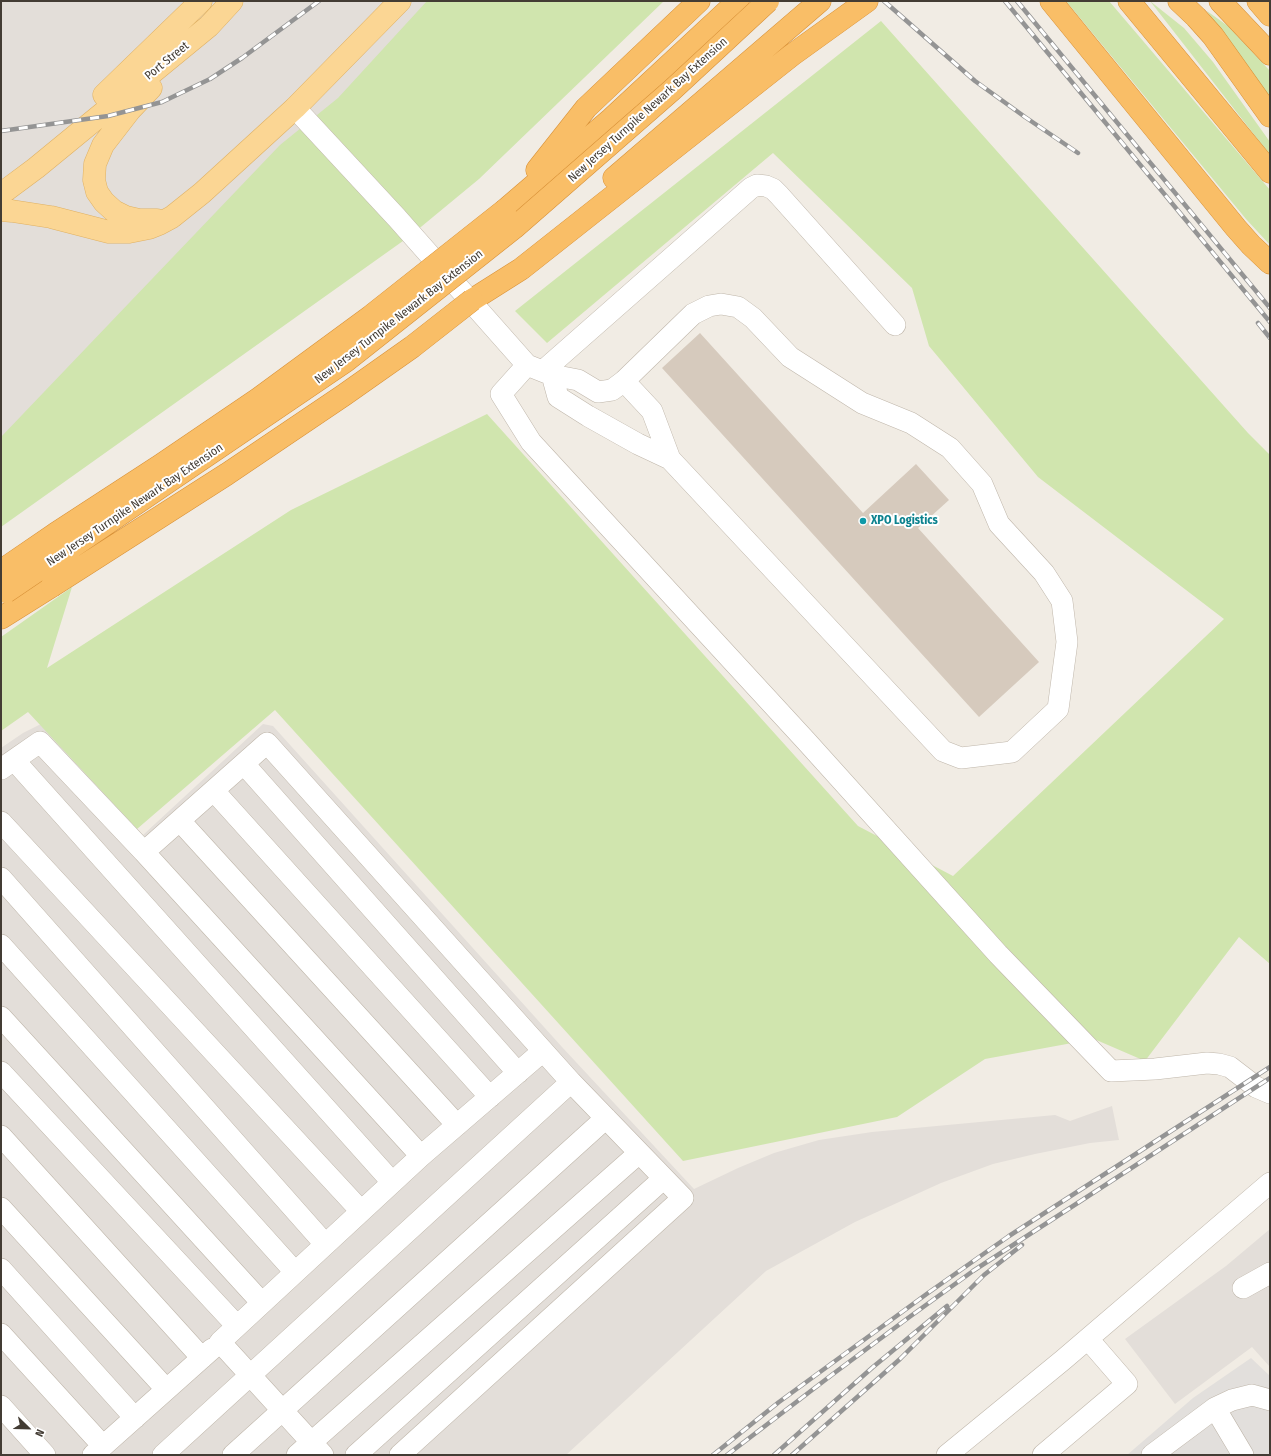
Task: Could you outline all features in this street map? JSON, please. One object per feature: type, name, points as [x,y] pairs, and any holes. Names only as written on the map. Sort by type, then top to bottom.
[{"type":"highway","points":[[505,210],[586,108],[699,1]]},
{"type":"highway","name":"New Jersey Turnpike Newark Bay Extension","points":[[4,594],[346,361],[526,217],[666,95],[768,1]]},
{"type":"highway","points":[[1,618],[227,474],[412,347],[472,300],[514,262],[665,135],[820,1]]},
{"type":"highway","points":[[472,300],[521,269],[792,56],[867,1]]},
{"type":"highway","points":[[1051,1],[1236,228],[1270,263]]},
{"type":"highway","points":[[1129,1],[1270,172]]},
{"type":"highway","points":[[1179,1],[1213,36],[1270,116]]},
{"type":"highway","points":[[1220,1],[1270,54]]},
{"type":"highway","points":[[1258,1],[1270,15]]},
{"type":"highway","name":"New Jersey Turnpike Newark Bay Extension","points":[[1,571],[258,399],[371,316],[505,210],[611,119],[735,3]]},
{"type":"main road","name":"Port Street","points":[[88,118],[201,1]]},
{"type":"main road","name":"Port Street","points":[[88,118],[209,26],[232,1]]},
{"type":"main road","points":[[1,210],[51,217],[109,232],[129,232],[149,228],[172,217],[202,194],[295,108],[400,1]]},
{"type":"main road","points":[[172,217],[152,221],[139,220],[126,217],[114,211],[104,202],[98,192],[94,180],[95,164],[103,145],[117,126],[209,26]]},
{"type":"main road","points":[[1,179],[88,118]]},
{"type":"main road","points":[[1,194],[36,168],[88,118]]},
{"type":"lane","points":[[295,108],[541,371],[558,397],[638,444],[670,459],[943,751],[961,758],[1012,752],[1058,709],[1068,642],[1062,601],[1044,573],[999,524],[982,484],[950,448],[910,423],[862,403],[790,357],[753,318],[738,307],[721,304],[709,306],[693,314],[624,381],[612,390],[598,392],[578,380],[541,371]]},
{"type":"lane","points":[[895,325],[779,195],[773,189],[766,186],[757,185],[751,188],[541,371],[501,394],[531,442],[813,748],[998,954],[1111,1071],[1155,1069],[1207,1063],[1219,1064],[1230,1067],[1256,1087],[1270,1093]]},
{"type":"lane","points":[[624,381],[652,411],[670,459]]},
{"type":"lane","points":[[392,1182],[7,765],[40,742],[144,852],[420,1156]]},
{"type":"lane","points":[[144,852],[268,743],[570,1082],[683,1198],[400,1455]]},
{"type":"lane","points":[[244,764],[518,1073]]},
{"type":"lane","points":[[214,791],[490,1097]]},
{"type":"lane","points":[[180,820],[457,1125]]},
{"type":"lane","points":[[1,822],[362,1211]]},
{"type":"lane","points":[[1,878],[325,1244]]},
{"type":"lane","points":[[1,945],[295,1272]]},
{"type":"lane","points":[[1,1017],[262,1303]]},
{"type":"lane","points":[[1,1334],[98,1451],[220,1342],[420,1156],[543,1051]]},
{"type":"lane","points":[[1,1072],[237,1326]]},
{"type":"lane","points":[[163,1455],[570,1082]]},
{"type":"lane","points":[[233,1455],[606,1118]]},
{"type":"lane","points":[[1,1136],[202,1358]]},
{"type":"lane","points":[[220,1342],[282,1410],[310,1451],[638,1153]]},
{"type":"lane","points":[[356,1455],[663,1179]]},
{"type":"lane","points":[[947,1455],[1088,1339],[1270,1183]]},
{"type":"lane","points":[[1,1208],[166,1389]]},
{"type":"lane","points":[[1,1269],[135,1418]]},
{"type":"lane","points":[[1242,1288],[1270,1273]]},
{"type":"lane","points":[[1043,1455],[1127,1384],[1088,1339]]},
{"type":"lane","points":[[1152,1455],[1215,1408],[1232,1400],[1252,1395],[1270,1400]]},
{"type":"lane","points":[[1,1406],[45,1455]]},
{"type":"lane","points":[[1215,1408],[1243,1455]]},
{"type":"shaded area","points":[[1,1],[466,1],[1,439]]},
{"type":"shaded area","points":[[43,723],[143,835],[263,724],[273,726],[562,1047],[694,1189],[774,1153],[819,1140],[872,1132],[1055,1115],[1070,1121],[1112,1106],[1119,1140],[1090,1143],[993,1164],[941,1183],[855,1222],[766,1271],[566,1455],[1,1455],[1,748],[23,733]]},
{"type":"shaded area","points":[[1270,1229],[1270,1367],[1252,1347],[1175,1404],[1125,1339],[1226,1266]]},
{"type":"shaded area","points":[[1251,1358],[1270,1376],[1270,1455],[1127,1455],[1193,1398]]},
{"type":"green space","points":[[427,1],[664,1],[479,179],[410,236],[1,527],[1,437],[280,145],[338,98]]},
{"type":"green space","points":[[1066,1],[1109,1],[1270,190],[1270,245],[1246,219]]},
{"type":"green space","points":[[1150,1],[1184,28],[1213,62],[1270,142],[1270,155]]},
{"type":"green space","points":[[1207,11],[1228,26],[1270,71],[1270,101],[1233,51]]},
{"type":"green space","points":[[881,21],[1248,433],[1270,455],[1270,964],[1239,937],[1145,1061],[1094,1039],[985,1059],[897,1117],[683,1161],[275,710],[137,829],[28,712],[1,731],[1,637],[72,587],[47,668],[291,510],[487,414],[858,826],[953,876],[1224,619],[1038,477],[929,346],[912,288],[773,153],[547,343],[515,311]]},
{"type":"building","name":"XPO Logistics","points":[[700,333],[863,513],[916,464],[949,500],[918,528],[1039,662],[979,717],[662,368]]},
{"type":"railway","points":[[1,131],[108,116],[162,102],[210,79],[242,58],[319,1]]},
{"type":"railway","points":[[884,1],[975,81],[1078,153]]},
{"type":"railway","points":[[1005,1],[1270,322]]},
{"type":"railway","points":[[1017,1],[1270,308]]},
{"type":"railway","points":[[1258,323],[1270,338]]},
{"type":"railway","points":[[713,1455],[779,1402],[1009,1236],[1270,1067]]},
{"type":"railway","points":[[727,1455],[833,1374],[973,1271],[1270,1078]]},
{"type":"railway","points":[[792,1455],[900,1359],[984,1275],[1022,1245]]},
{"type":"railway","points":[[774,1455],[873,1367],[947,1306]]},
{"type":"place","name":"XPO Logistics","points":[[863,521]]}]
